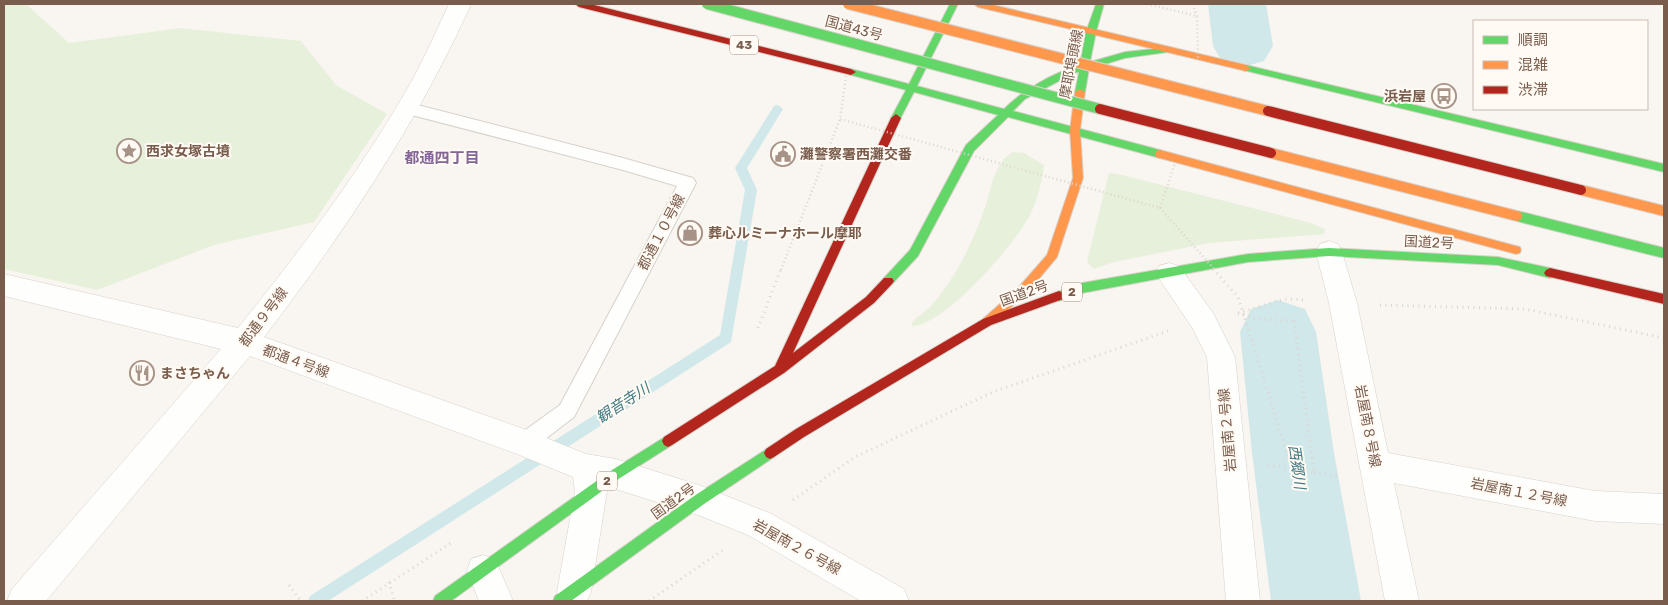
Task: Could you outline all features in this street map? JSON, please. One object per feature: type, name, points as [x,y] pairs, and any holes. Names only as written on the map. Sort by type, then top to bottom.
[{"type":"main road","name":"43","points":[[578,4],[910,87]]},
{"type":"main road","name":"国道43号","points":[[707,4],[994,82],[1664,254]]},
{"type":"main road","name":"国道43号","points":[[848,4],[1011,47],[1664,211]]},
{"type":"main road","points":[[780,369],[910,87],[954,4]]},
{"type":"main road","name":"2","points":[[978,4],[1664,168]]},
{"type":"main road","name":"摩耶埠頭線","points":[[987,322],[1023,290],[1052,257],[1078,178],[1075,130],[1084,66],[1091,32],[1100,4]]},
{"type":"main road","name":"2","points":[[440,601],[484,571],[598,478],[780,369],[870,300],[914,253],[970,148],[1022,97],[1070,70],[1125,55],[1168,49]]},
{"type":"main road","name":"国道2号","points":[[910,87],[1531,254]]},
{"type":"main road","name":"国道2号","points":[[567,596],[699,500],[800,433],[987,322],[1032,304],[1082,288],[1168,274],[1248,258],[1329,252],[1498,261],[1664,300]]},
{"type":"main road","points":[[1579,267],[1664,291]]},
{"type":"street","name":"都通９号線","points":[[24,601],[244,342],[350,200],[426,75],[460,4]]},
{"type":"street","name":"岩屋南８号線","points":[[1329,252],[1343,303],[1402,601]]},
{"type":"street","name":"岩屋南２号線","points":[[1168,274],[1203,322],[1220,358],[1244,601]]},
{"type":"street","name":"都通４号線","points":[[4,285],[244,342],[524,443],[555,456],[598,478]]},
{"type":"street","name":"岩屋南１２号線","points":[[1375,465],[1595,506],[1664,509]]},
{"type":"street","name":"岩屋南２６号線","points":[[598,478],[699,500],[759,524],[892,601]]},
{"type":"street","points":[[567,596],[598,478]]},
{"type":"street","points":[[484,571],[496,601]]},
{"type":"lane","name":"都通１０号線","points":[[406,108],[623,164],[687,184],[567,410],[524,443]]},
{"type":"path","points":[[760,321],[840,119]]},
{"type":"path","points":[[1160,208],[1238,297],[1292,468]]},
{"type":"path","points":[[1231,315],[1285,299],[1314,300]]},
{"type":"path","points":[[1375,305],[1525,309],[1664,338]]},
{"type":"path","points":[[1238,313],[1256,319],[1294,321],[1314,472]]},
{"type":"path","points":[[649,601],[855,457],[984,396],[1174,329]]},
{"type":"path","points":[[1259,463],[1347,477]]},
{"type":"path","points":[[389,582],[394,599]]},
{"type":"path","points":[[289,585],[301,601]]},
{"type":"green space","points":[[4,4],[26,4],[69,43],[181,28],[301,41],[336,85],[387,114],[314,222],[214,245],[97,290],[4,269]]},
{"type":"green space","points":[[1013,152],[1024,153],[1044,165],[1041,183],[1031,213],[996,262],[960,299],[925,323],[911,326],[918,316],[929,308],[940,295],[959,266],[980,222],[998,169],[1002,162]]},
{"type":"green space","points":[[1109,173],[1311,223],[1325,229],[1324,234],[1209,243],[1114,262],[1094,269],[1087,262]]},
{"type":"waterway","name":"西郷川","points":[[1237,4],[1243,46]]},
{"type":"waterway","name":"観音寺川","points":[[315,601],[726,338],[751,190],[741,168],[778,109]]},
{"type":"waterway","name":"西郷川","points":[[1278,332],[1293,453],[1316,601]]},
{"type":"traffic: fast","points":[[707,4],[1100,109]]},
{"type":"traffic: fast","points":[[896,118],[954,4]]},
{"type":"traffic: fast","points":[[1080,92],[1091,32],[1100,4]]},
{"type":"traffic: fast","points":[[888,281],[914,253],[970,148],[1022,97],[1071,71],[1125,55],[1168,49]]},
{"type":"traffic: fast","points":[[1246,68],[1664,168]]},
{"type":"traffic: fast","points":[[851,72],[1160,154]]},
{"type":"traffic: fast","points":[[1517,216],[1664,253]]},
{"type":"traffic: fast","points":[[1059,296],[1082,288],[1248,258],[1329,252],[1498,261],[1550,273]]},
{"type":"traffic: fast","points":[[440,601],[616,474],[668,441]]},
{"type":"traffic: fast","points":[[560,601],[699,500],[770,453]]},
{"type":"traffic: slow","points":[[848,4],[1268,111]]},
{"type":"traffic: slow","points":[[978,4],[1246,68]]},
{"type":"traffic: slow","points":[[987,322],[1023,290],[1052,257],[1078,178],[1075,130],[1080,92]]},
{"type":"traffic: slow","points":[[1271,153],[1517,216]]},
{"type":"traffic: slow","points":[[1160,154],[1516,250]]},
{"type":"traffic: slow","points":[[1581,190],[1664,211]]},
{"type":"traffic: jam","points":[[579,4],[851,72]]},
{"type":"traffic: jam","points":[[1100,109],[1271,153]]},
{"type":"traffic: jam","points":[[1268,111],[1581,190]]},
{"type":"traffic: jam","points":[[781,365],[896,118]]},
{"type":"traffic: jam","points":[[1550,273],[1664,299]]},
{"type":"traffic: jam","points":[[668,441],[780,369],[870,300],[888,281]]},
{"type":"traffic: jam","points":[[770,453],[800,433],[987,322],[1059,296]]},
{"type":"place","name":"浜岩屋","points":[[1444,96]]},
{"type":"place","name":"西求女塚古墳","points":[[129,151]]},
{"type":"place","name":"灘警察署西灘交番","points":[[783,154]]},
{"type":"place","name":"葬心ルミーナホール摩耶","points":[[690,233]]},
{"type":"place","name":"まさちゃん","points":[[142,373]]},
{"type":"district","name":"都通四丁目","points":[[442,158]]}]
